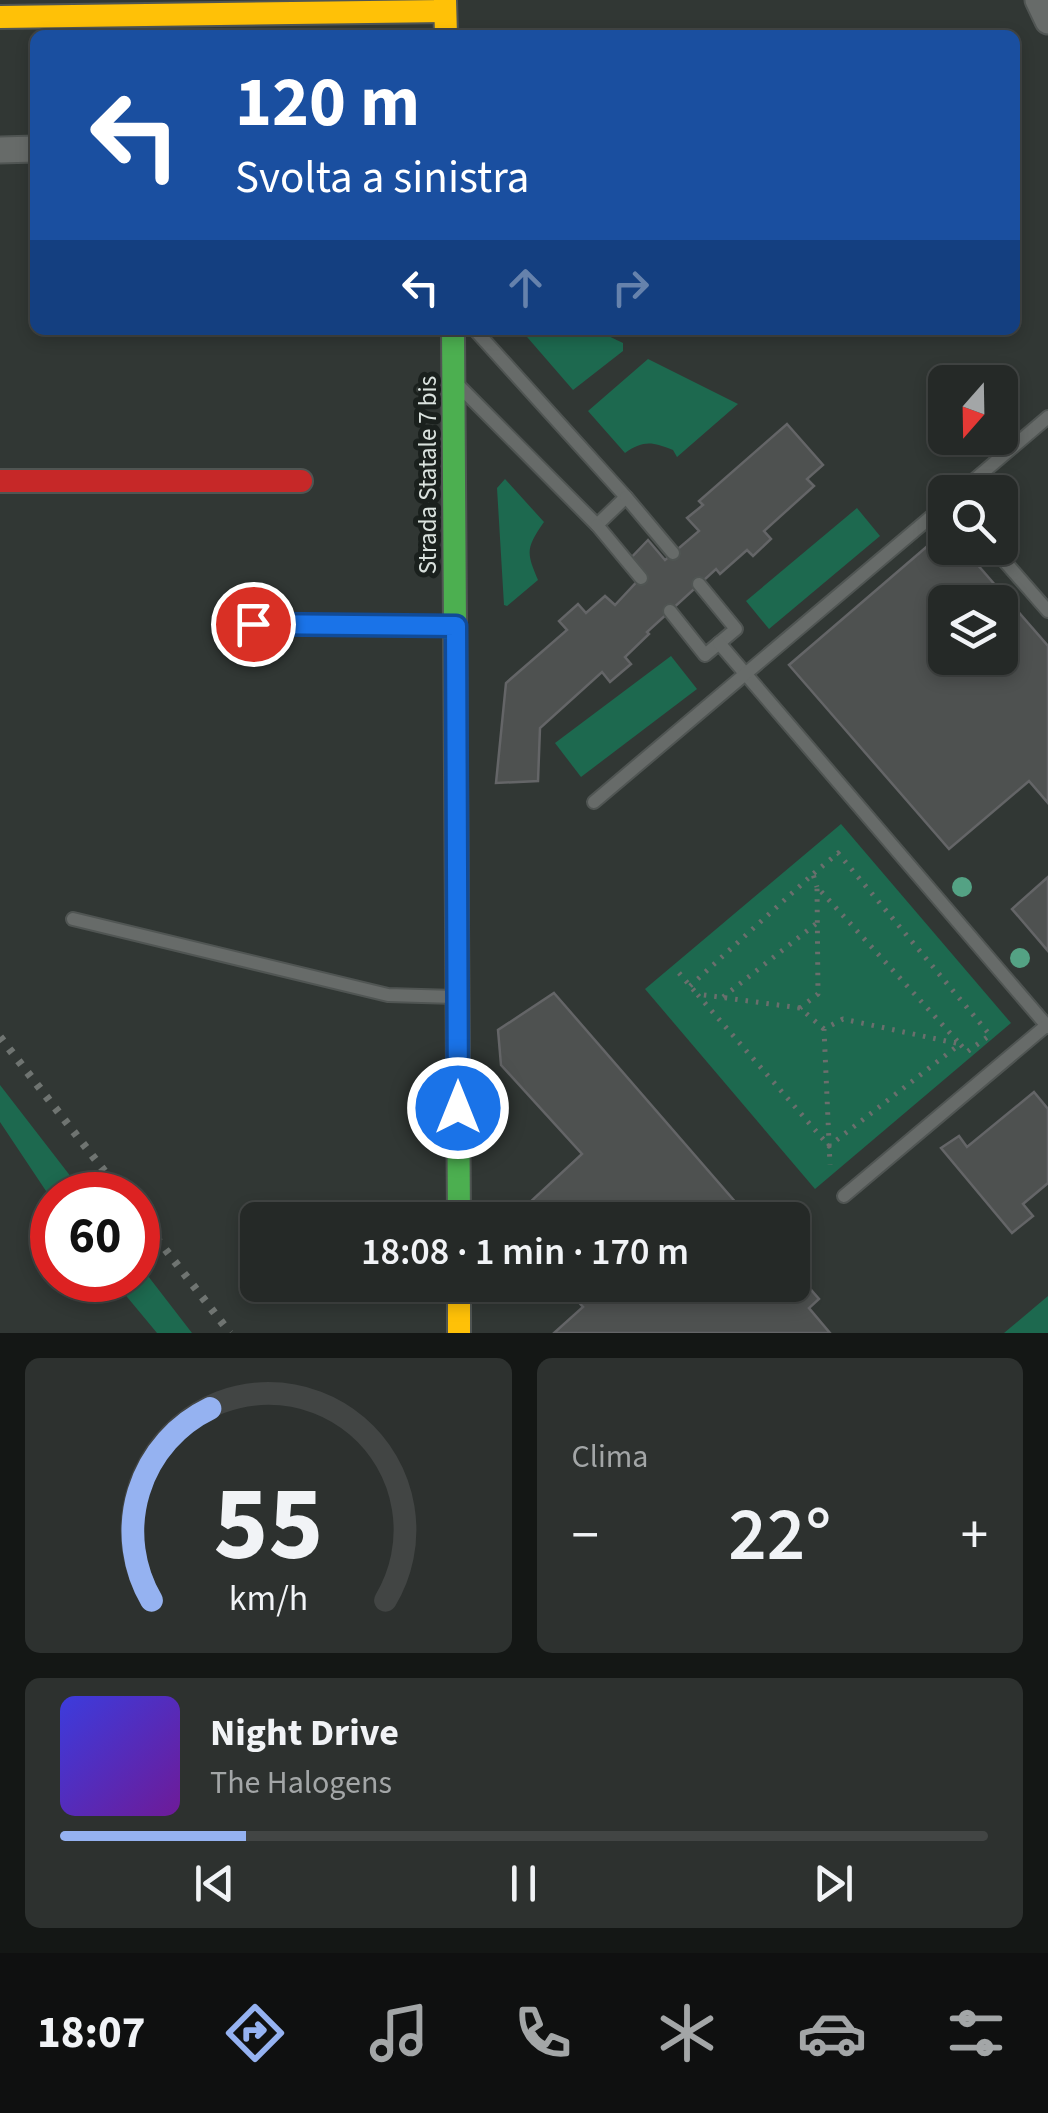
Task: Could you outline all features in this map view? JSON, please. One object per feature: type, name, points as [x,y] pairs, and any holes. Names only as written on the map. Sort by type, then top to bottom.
[{"type":"main road","points":[[0,17],[173,16],[274,6],[445,5],[446,30]]},
{"type":"main road","name":"Strada Statale 7 bis","points":[[453,335],[459,1202]]},
{"type":"main road","points":[[0,481],[301,481]]},
{"type":"main road","points":[[459,1302],[459,1333]]},
{"type":"street","points":[[1038,0],[1048,21]]},
{"type":"street","points":[[0,150],[30,149]]},
{"type":"lane","points":[[480,335],[674,554]]},
{"type":"lane","points":[[455,382],[597,524],[640,578]]},
{"type":"lane","points":[[980,475],[1048,417]]},
{"type":"lane","points":[[597,524],[626,498]]},
{"type":"lane","points":[[594,802],[928,520]]},
{"type":"lane","points":[[1008,565],[1048,611]]},
{"type":"lane","points":[[670,611],[705,655],[736,629],[699,584]]},
{"type":"lane","points":[[253,624],[456,626]]},
{"type":"lane","points":[[719,643],[1048,1026],[844,1196]]},
{"type":"lane","points":[[73,919],[388,994],[458,997]]},
{"type":"path","points":[[690,986],[838,853],[990,1035],[967,1052],[817,887]]},
{"type":"path","points":[[800,1008],[818,994],[817,887],[813,874]]},
{"type":"path","points":[[723,997],[817,923]]},
{"type":"path","points":[[679,974],[828,1146]]},
{"type":"path","points":[[696,994],[800,1008],[824,1029],[830,1165]]},
{"type":"path","points":[[824,1029],[844,1018],[960,1044]]},
{"type":"path","points":[[828,1146],[960,1044]]},
{"type":"green space","points":[[525,335],[606,335],[623,343],[623,351],[573,390]]},
{"type":"green space","points":[[648,359],[738,404],[677,457],[673,450],[654,444],[643,444],[625,453],[588,411]]},
{"type":"green space","points":[[505,479],[544,522],[530,550],[538,580],[507,606],[497,488]]},
{"type":"green space","points":[[857,508],[880,536],[769,629],[746,601]]},
{"type":"green space","points":[[671,656],[697,689],[581,777],[555,743]]},
{"type":"green space","points":[[841,824],[1011,1023],[815,1189],[645,989]]},
{"type":"green space","points":[[0,1085],[67,1172],[33,1172],[0,1122]]},
{"type":"green space","points":[[160,1292],[192,1333],[157,1333],[131,1302],[160,1302]]},
{"type":"green space","points":[[1048,1296],[1048,1333],[1004,1333]]},
{"type":"building","points":[[787,424],[823,465],[807,479],[814,486],[764,531],[771,539],[753,556],[747,550],[720,574],[716,569],[647,632],[625,657],[631,664],[610,682],[602,672],[540,728],[538,781],[496,783],[506,683],[567,630],[559,621],[578,604],[586,613],[605,596],[615,605],[643,575],[628,561],[648,540],[665,560],[699,531],[687,518],[703,505],[699,501]]},
{"type":"building","points":[[928,546],[928,565],[978,565],[995,585],[928,585],[928,675],[1018,675],[1018,611],[1048,646],[1048,803],[1029,781],[949,849],[789,665]]},
{"type":"building","points":[[1048,877],[1048,951],[1012,909]]},
{"type":"building","points":[[554,993],[735,1202],[530,1202],[582,1154],[501,1065],[498,1030]]},
{"type":"building","points":[[1034,1092],[1048,1109],[1048,1183],[1023,1204],[1033,1216],[1012,1233],[941,1148],[959,1136],[967,1147]]},
{"type":"building","points":[[810,1289],[819,1299],[809,1308],[830,1333],[554,1333],[583,1307],[578,1302],[810,1302]]},
{"type":"railway","points":[[0,1037],[105,1172]]},
{"type":"railway","points":[[160,1242],[230,1333]]},
{"type":"traffic: fast","points":[[453,335],[459,1202]]},
{"type":"traffic: slow","points":[[445,0],[446,30]]},
{"type":"traffic: slow","points":[[0,17],[445,11]]},
{"type":"traffic: slow","points":[[459,1302],[459,1333]]},
{"type":"traffic: jam","points":[[0,481],[301,481]]},
{"type":"route","points":[[253,624],[456,626],[458,1108]]}]
